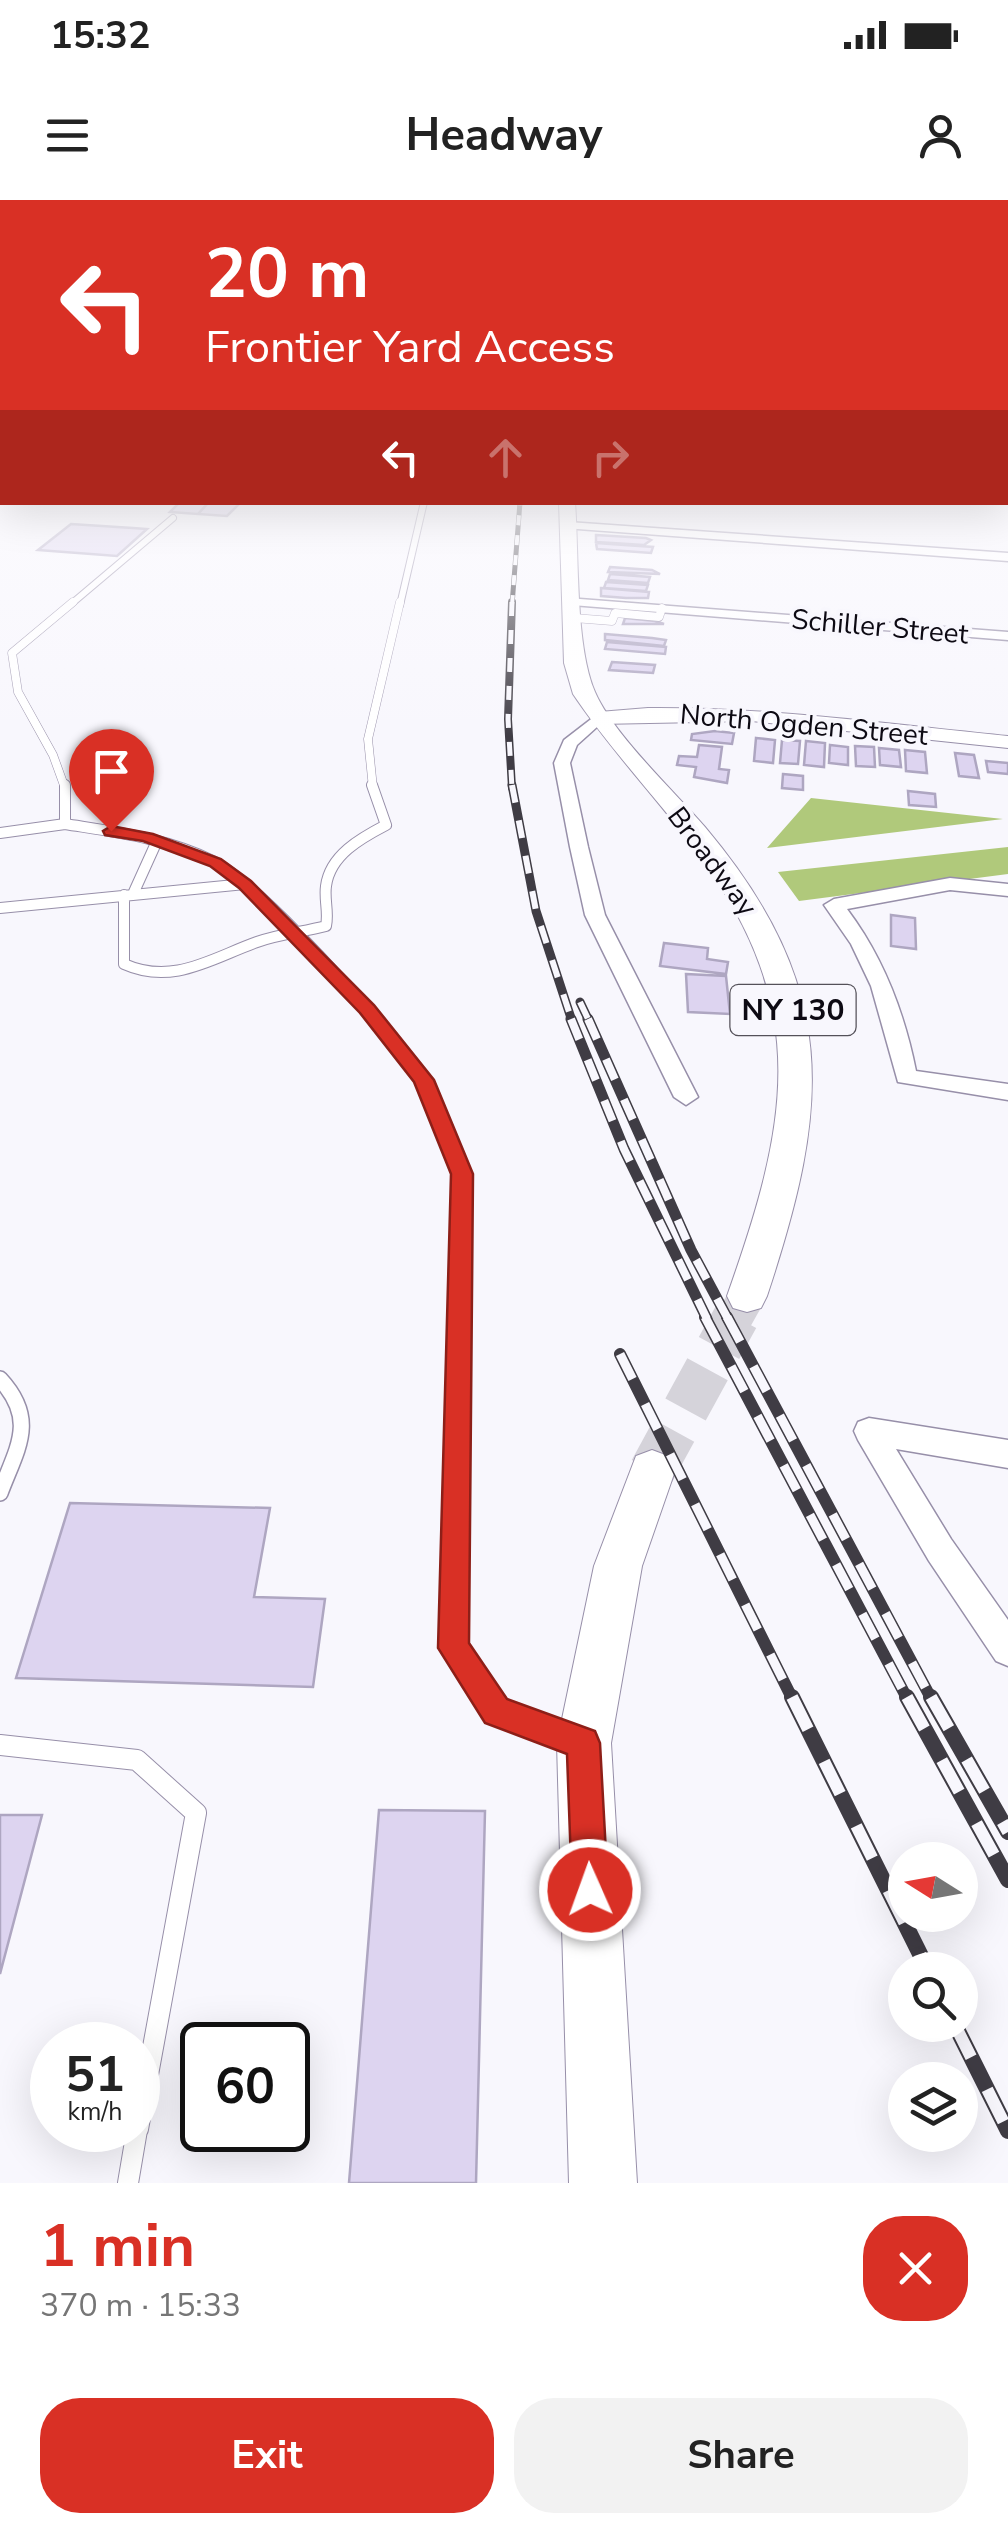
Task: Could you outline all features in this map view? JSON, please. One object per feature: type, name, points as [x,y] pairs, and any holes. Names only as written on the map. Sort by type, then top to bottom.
[{"type":"main road","name":"Broadway","points":[[570,553],[575,663],[584,694],[748,900],[780,964],[797,1024],[798,1104],[782,1201],[748,1296]]},
{"type":"main road","points":[[603,2183],[584,1743],[618,1566],[652,1471]]},
{"type":"street","points":[[933,553],[1008,558]]},
{"type":"street","name":"Schiller Street","points":[[573,610],[662,608],[1008,636]]},
{"type":"street","name":"North Ogden Street","points":[[600,718],[645,712],[706,714],[1008,742]]},
{"type":"street","points":[[600,718],[570,743],[562,763],[595,915],[686,1097]]},
{"type":"street","points":[[1008,890],[950,884],[834,905],[866,951],[885,990],[906,1076],[1008,1092]]},
{"type":"street","points":[[1008,1454],[869,1431],[940,1550],[1008,1649]]},
{"type":"lane","points":[[65,824],[69,790],[18,691],[12,652],[132,553]]},
{"type":"lane","points":[[156,841],[128,894],[124,964],[138,973],[170,974],[262,940],[295,936],[326,926],[330,914],[325,889],[333,864],[358,840],[386,825],[370,780],[368,740],[412,553]]},
{"type":"lane","points":[[0,833],[65,824],[156,841],[216,862],[245,884],[367,1009],[424,1080],[462,1174],[453,1648],[496,1712],[584,1743]]},
{"type":"lane","points":[[0,908],[245,884]]},
{"type":"lane","points":[[0,1379],[20,1397],[26,1417],[0,1493]]},
{"type":"lane","points":[[0,1745],[137,1760],[196,1813],[157,2022]]},
{"type":"lane","points":[[128,2183],[133,2152]]},
{"type":"green space","points":[[811,798],[1003,819],[767,848]]},
{"type":"green space","points":[[1008,847],[1008,874],[799,901],[778,872]]},
{"type":"building","points":[[71,553],[121,553],[117,556]]},
{"type":"building","points":[[610,567],[652,570],[660,574],[608,572]]},
{"type":"building","points":[[610,574],[650,577],[648,583],[608,580]]},
{"type":"building","points":[[606,582],[648,585],[646,591],[604,588]]},
{"type":"building","points":[[601,588],[649,592],[648,598],[601,596]]},
{"type":"building","points":[[625,618],[655,621],[664,624],[623,624]]},
{"type":"building","points":[[605,634],[666,640],[664,646],[605,640]]},
{"type":"building","points":[[607,642],[666,647],[665,654],[605,649]]},
{"type":"building","points":[[612,662],[655,665],[653,673],[609,670]]},
{"type":"building","points":[[734,733],[732,744],[691,740],[692,734]]},
{"type":"building","points":[[756,738],[775,740],[773,763],[754,761]]},
{"type":"building","points":[[782,740],[800,741],[798,764],[780,763]]},
{"type":"building","points":[[806,741],[825,743],[824,767],[804,765]]},
{"type":"building","points":[[699,745],[722,747],[719,769],[729,770],[727,783],[694,777],[696,767],[677,765],[679,756],[697,757]]},
{"type":"building","points":[[830,745],[848,747],[848,765],[829,763]]},
{"type":"building","points":[[855,746],[874,747],[875,767],[856,766]]},
{"type":"building","points":[[879,748],[899,750],[901,767],[880,765]]},
{"type":"building","points":[[905,750],[925,752],[927,773],[906,771]]},
{"type":"building","points":[[955,753],[974,755],[979,778],[959,776]]},
{"type":"building","points":[[986,761],[1008,763],[1008,774],[988,772]]},
{"type":"building","points":[[783,774],[803,776],[803,790],[782,788]]},
{"type":"building","points":[[908,791],[935,794],[936,807],[909,805]]},
{"type":"building","points":[[891,915],[915,918],[916,949],[891,946]]},
{"type":"building","points":[[664,943],[708,948],[707,959],[728,962],[726,974],[660,966]]},
{"type":"building","points":[[686,974],[726,976],[730,1014],[688,1012]]},
{"type":"building","points":[[70,1503],[270,1508],[254,1597],[325,1599],[313,1687],[16,1678]]},
{"type":"building","points":[[379,1810],[485,1811],[476,2183],[349,2183]]},
{"type":"building","points":[[0,1815],[42,1815],[0,1974]]},
{"type":"tunnel","points":[[734,1319],[747,1296]]},
{"type":"tunnel","points":[[652,1471],[736,1317]]},
{"type":"railway","points":[[512,605],[516,553]]},
{"type":"railway","points":[[512,602],[508,719],[512,788]]},
{"type":"railway","points":[[512,785],[536,911],[572,1021]]},
{"type":"railway","points":[[580,1002],[589,1021]]},
{"type":"railway","points":[[571,1019],[624,1149],[707,1319]]},
{"type":"railway","points":[[588,1019],[691,1250],[728,1319]]},
{"type":"railway","points":[[705,1317],[908,1700]]},
{"type":"railway","points":[[727,1317],[932,1700]]},
{"type":"railway","points":[[620,1354],[793,1700]]},
{"type":"railway","points":[[792,1697],[919,1952]]},
{"type":"railway","points":[[907,1697],[1008,1880]]},
{"type":"railway","points":[[931,1697],[1008,1832]]},
{"type":"railway","points":[[964,2042],[1008,2131]]},
{"type":"route","points":[[111,831],[147,837],[216,862],[245,884],[367,1009],[424,1080],[462,1174],[453,1648],[496,1712],[584,1743],[590,1890]]}]
